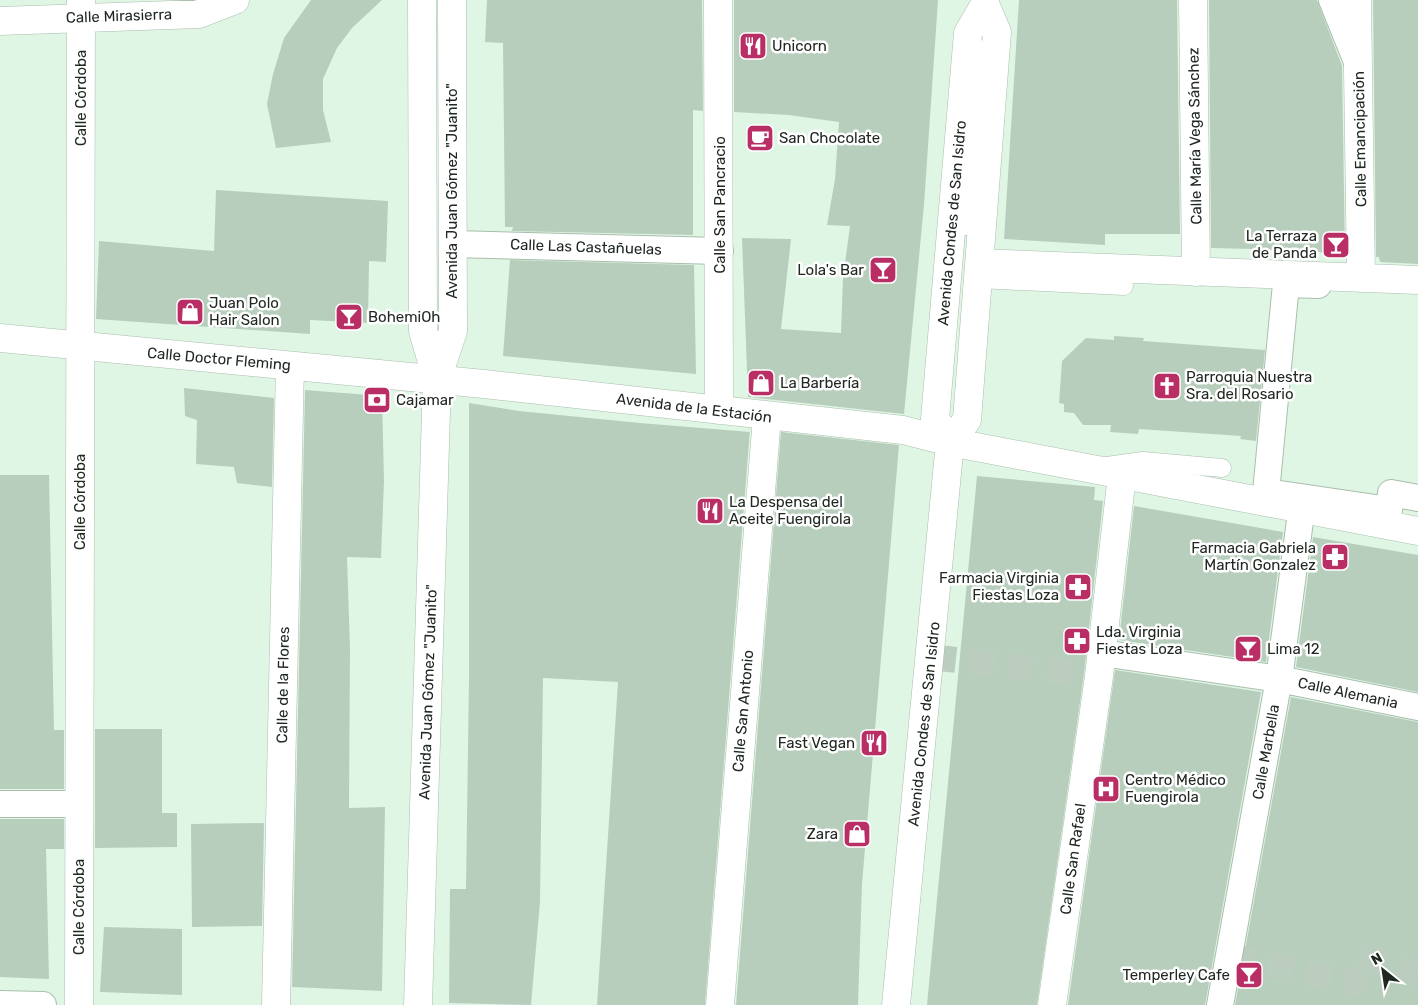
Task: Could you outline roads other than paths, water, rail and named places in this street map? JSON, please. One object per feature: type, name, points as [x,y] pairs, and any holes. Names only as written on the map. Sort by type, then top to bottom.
[{"type":"street","name":"Calle Mirasierra","points":[[0,21],[81,9],[199,14],[235,0]]},
{"type":"street","name":"Avenida Juan Gómez \"Juanito\"","points":[[422,0],[423,330],[437,379]]},
{"type":"street","name":"Avenida Juan Gómez \"Juanito\"","points":[[418,1005],[437,379],[453,331],[452,0]]},
{"type":"street","name":"Calle San Pancracio","points":[[718,0],[719,410]]},
{"type":"street","name":"Calle María Vega Sánchez","points":[[1193,0],[1196,272]]},
{"type":"street","points":[[1332,0],[1359,67]]},
{"type":"street","name":"Calle Emancipación","points":[[1358,0],[1361,278]]},
{"type":"street","name":"Avenida Condes de San Isidro","points":[[950,442],[935,419],[968,32],[985,2]]},
{"type":"street","name":"Avenida Condes de San Isidro","points":[[896,1005],[950,442],[967,420],[997,32],[985,2]]},
{"type":"street","name":"Calle Córdoba","points":[[79,1005],[81,9]]},
{"type":"street","name":"Calle Las Castañuelas","points":[[453,244],[720,251]]},
{"type":"street","points":[[979,271],[1196,272],[1418,280]]},
{"type":"street","points":[[1408,501],[1391,493],[1389,510],[1302,504],[1266,492],[1286,284],[1418,290]]},
{"type":"street","name":"Calle Doctor Fleming","points":[[0,338],[437,379]]},
{"type":"street","name":"Calle de la Flores","points":[[276,1005],[290,366]]},
{"type":"street","name":"Avenida de la Estación","points":[[437,379],[767,417],[903,430],[950,442],[1122,475],[1302,504],[1418,531]]},
{"type":"street","name":"Calle San Antonio","points":[[720,1005],[767,417]]},
{"type":"street","name":"Calle San Rafael","points":[[1052,1005],[1102,653],[1122,475]]},
{"type":"street","name":"Calle Marbella","points":[[1220,1005],[1279,679],[1302,504]]},
{"type":"street","name":"Calle Alemania","points":[[1102,653],[1279,679],[1418,707]]},
{"type":"street","points":[[0,804],[79,804]]},
{"type":"street","points":[[0,1004],[43,1005]]},
{"type":"lane","points":[[966,226],[980,57],[968,32]]},
{"type":"lane","points":[[979,271],[1124,286]]},
{"type":"lane","points":[[1089,468],[1143,460],[1222,468]]},
{"type":"lane","points":[[1408,501],[1418,508]]},
{"type":"tunnel","points":[[930,657],[1099,676]]},
{"type":"tunnel","points":[[1230,956],[1355,983],[1359,956],[1418,975]]},
{"type":"place","name":"Unicorn","points":[[753,46]]},
{"type":"place","name":"San Chocolate","points":[[760,138]]},
{"type":"place","name":"La Terraza de Panda","points":[[1336,245]]},
{"type":"place","name":"Lola's Bar","points":[[883,270]]},
{"type":"place","name":"Juan Polo Hair Salon","points":[[190,312]]},
{"type":"place","name":"BohemiOh","points":[[349,317]]},
{"type":"place","name":"La Barbería","points":[[761,383]]},
{"type":"place","name":"Parroquia Nuestra Sra. del Rosario","points":[[1167,386]]},
{"type":"place","name":"Cajamar","points":[[377,400]]},
{"type":"place","name":"La Despensa del Aceite Fuengirola","points":[[710,511]]},
{"type":"place","name":"Farmacia Gabriela Martín Gonzalez","points":[[1335,557]]},
{"type":"place","name":"Farmacia Virginia Fiestas Loza","points":[[1078,587]]},
{"type":"place","name":"Lda. Virginia Fiestas Loza","points":[[1077,641]]},
{"type":"place","name":"Lima 12","points":[[1248,649]]},
{"type":"place","name":"Fast Vegan","points":[[874,743]]},
{"type":"place","name":"Centro Médico Fuengirola","points":[[1106,789]]},
{"type":"place","name":"Zara","points":[[857,834]]},
{"type":"place","name":"Temperley Cafe","points":[[1249,975]]}]
